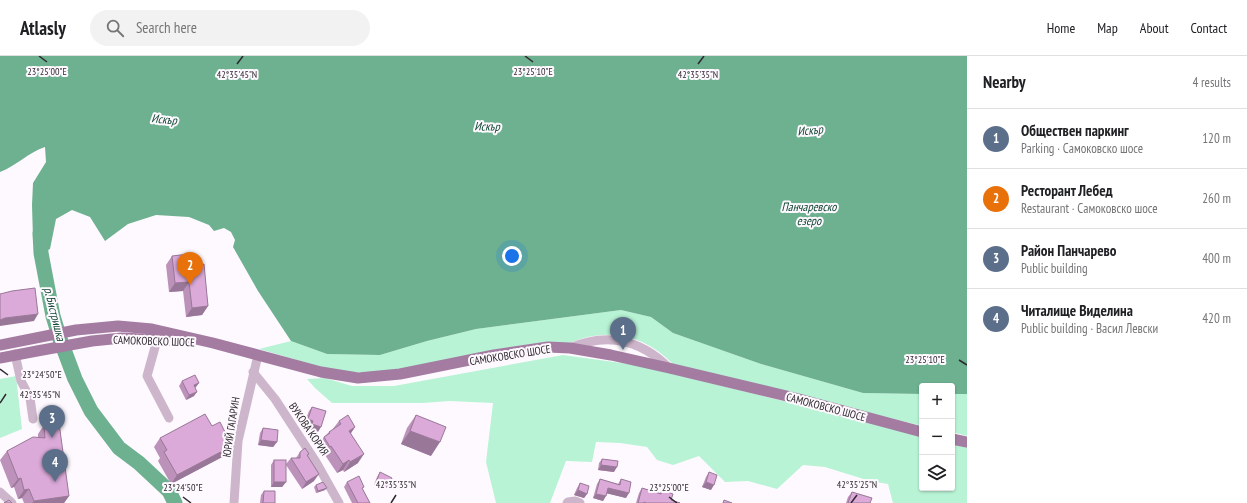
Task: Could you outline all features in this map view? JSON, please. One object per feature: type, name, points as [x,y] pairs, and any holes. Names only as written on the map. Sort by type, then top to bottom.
[{"type":"main road","name":"САМОКОВСКО ШОСЕ","points":[[0,345],[76,330],[118,326],[152,329],[213,343],[321,372],[358,378],[400,374],[494,355],[548,347],[570,348],[611,355],[795,398],[919,431]]},
{"type":"main road","name":"САМОКОВСКО ШОСЕ","points":[[0,358],[37,350],[92,341],[122,338],[213,343]]},
{"type":"main road","points":[[955,440],[967,442]]},
{"type":"street","points":[[157,340],[147,376],[169,418]]},
{"type":"street","points":[[570,348],[597,340],[625,342],[641,347],[660,359],[669,368]]},
{"type":"street","points":[[15,354],[21,381],[30,398],[33,419]]},
{"type":"street","name":"ЮРИЙ ГАГАРИН","points":[[234,503],[238,441],[253,372],[258,356]]},
{"type":"street","name":"ВУКОВА КОРИЯ","points":[[253,372],[275,400],[316,462],[339,503]]},
{"type":"street","points":[[0,492],[12,503]]},
{"type":"street","points":[[568,502],[575,501],[580,503]]},
{"type":"shaded area","points":[[621,310],[651,317],[673,333],[761,364],[863,393],[919,394],[919,425],[673,364],[650,346],[624,336],[597,335],[569,343],[418,367],[375,372],[351,372],[321,367],[259,349],[291,341],[327,354],[380,355],[427,341],[476,329]]},
{"type":"shaded area","points":[[563,355],[636,365],[919,434],[919,491],[955,491],[955,443],[967,446],[967,503],[893,503],[888,484],[870,481],[825,467],[803,465],[777,489],[748,481],[725,482],[699,456],[673,465],[657,460],[647,447],[620,443],[596,442],[592,462],[566,461],[550,503],[496,503],[486,462],[493,403],[449,401],[423,403],[332,403],[307,379],[325,378],[352,386],[394,386]]},
{"type":"shaded area","points":[[16,376],[22,429],[0,438],[0,379]]},
{"type":"shaded area","points":[[955,394],[967,394],[967,436],[955,433]]},
{"type":"water","name":"Панчаревско езеро","points":[[0,56],[967,56],[967,394],[955,394],[955,383],[919,383],[919,394],[863,393],[761,364],[673,333],[651,317],[621,310],[476,329],[427,341],[380,355],[327,354],[291,341],[258,291],[233,247],[235,240],[231,232],[224,228],[214,231],[209,225],[189,217],[156,215],[128,224],[105,241],[90,217],[72,210],[56,219],[50,249],[41,253],[33,239],[32,205],[33,183],[46,162],[45,147],[33,152],[0,172]]},
{"type":"building","points":[[189,254],[190,266],[204,264],[208,306],[192,308],[189,282],[175,283],[172,256]]},
{"type":"building","points":[[35,288],[38,314],[0,320],[0,294]]},
{"type":"building","points":[[195,375],[199,383],[194,385],[197,392],[189,395],[182,381]]},
{"type":"building","points":[[312,407],[326,411],[321,427],[312,424],[313,421],[308,419]]},
{"type":"building","points":[[205,414],[212,426],[220,422],[232,446],[177,475],[164,452],[167,450],[160,438]]},
{"type":"building","points":[[348,415],[355,427],[349,431],[364,454],[350,462],[349,460],[343,464],[324,437],[341,424],[339,421]]},
{"type":"building","points":[[416,415],[446,427],[440,442],[410,431]]},
{"type":"building","points":[[59,423],[69,496],[34,501],[29,489],[24,490],[21,478],[18,479],[7,451],[33,437],[45,438],[44,425]]},
{"type":"building","points":[[263,428],[278,430],[277,442],[261,440]]},
{"type":"building","points":[[305,448],[309,454],[307,455],[319,474],[306,482],[291,458],[300,458],[300,452]]},
{"type":"building","points":[[602,459],[618,461],[617,467],[601,465]]},
{"type":"building","points":[[274,460],[286,460],[286,482],[274,482]]},
{"type":"building","points":[[380,472],[392,478],[390,484],[386,482],[385,484],[377,480]]},
{"type":"building","points":[[709,472],[717,475],[714,485],[706,482]]},
{"type":"building","points":[[359,476],[364,487],[362,488],[370,503],[358,503],[347,482]]},
{"type":"building","points":[[600,479],[620,485],[621,479],[631,482],[629,493],[608,488],[606,496],[596,494]]},
{"type":"building","points":[[323,482],[327,488],[318,491],[316,485]]},
{"type":"building","points":[[580,483],[589,486],[587,494],[578,490]]},
{"type":"building","points":[[642,488],[661,494],[662,490],[673,494],[671,500],[680,503],[638,503]]},
{"type":"building","points":[[264,491],[275,491],[275,503],[263,503]]},
{"type":"building","points":[[852,492],[872,498],[870,503],[848,503]]},
{"type":"building","points":[[9,500],[12,503],[4,503]]},
{"type":"building","points":[[724,500],[732,503],[723,503]]},
{"type":"waterway","name":"р. Бистришка","points":[[40,233],[41,253],[53,316],[75,379],[91,411],[119,448],[139,463],[169,491],[175,503]]},
{"type":"place","name":"Ресторант Лебед","points":[[190,285]]},
{"type":"place","name":"Обществен паркинг","points":[[623,350]]},
{"type":"place","name":"Район Панчарево","points":[[52,438]]},
{"type":"place","name":"Читалище Виделина","points":[[55,482]]},
{"type":"water label","name":"Искър","points":[[164,119]]},
{"type":"water label","name":"Искър","points":[[487,126]]},
{"type":"water label","name":"Искър","points":[[810,130]]}]
